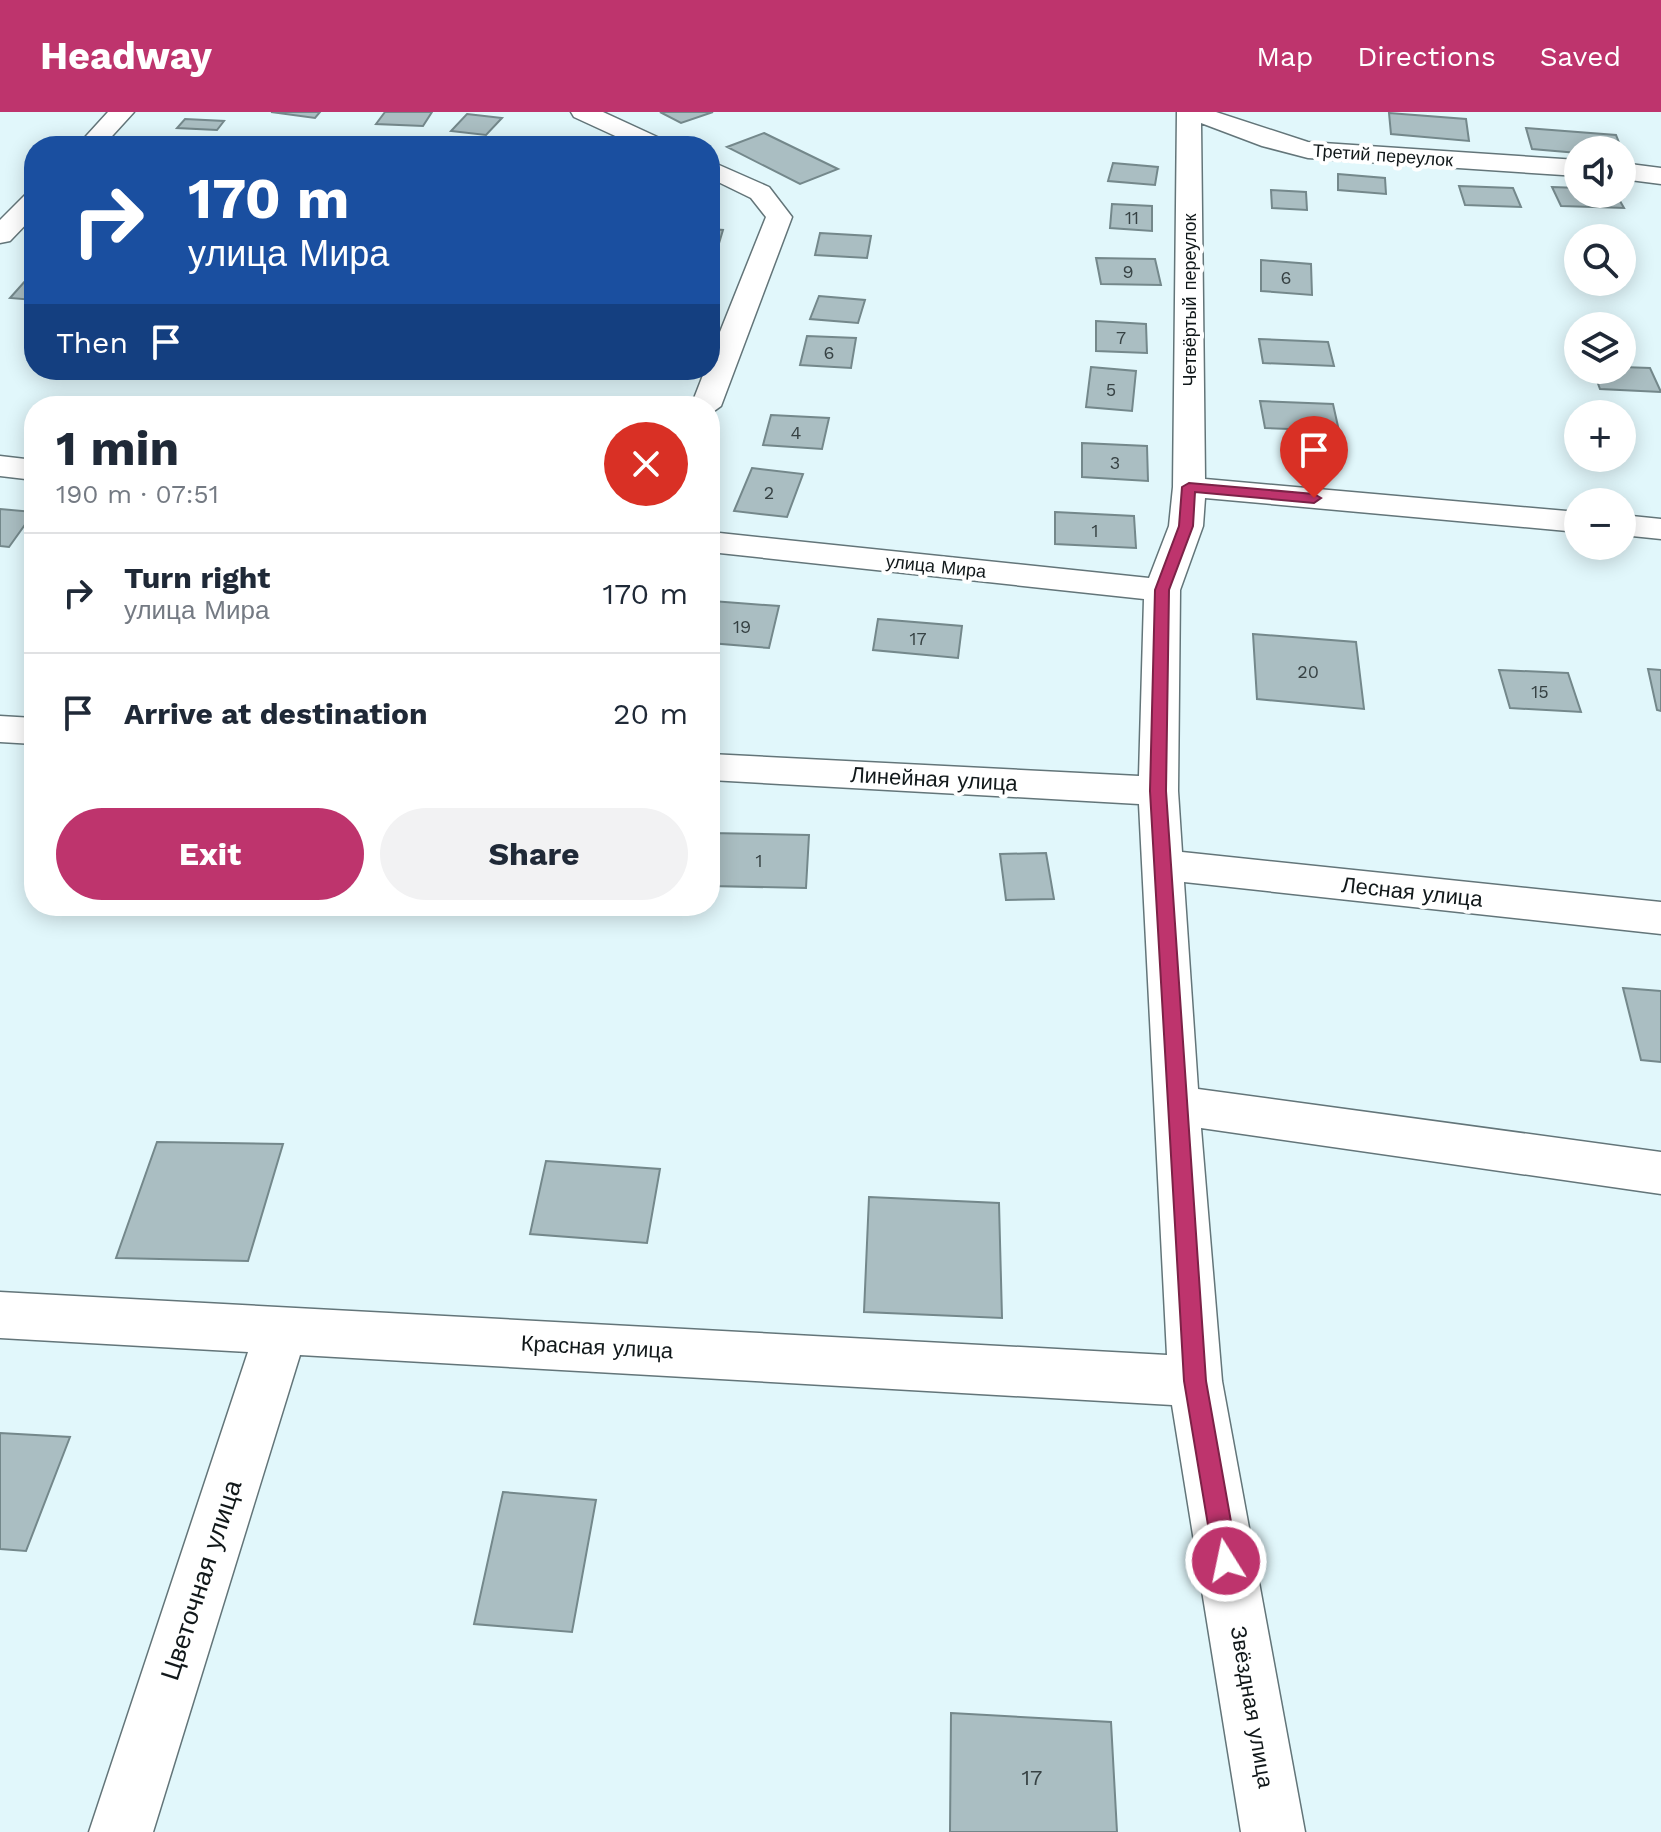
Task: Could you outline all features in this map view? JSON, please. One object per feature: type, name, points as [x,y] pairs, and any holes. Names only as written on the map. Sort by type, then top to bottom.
[{"type":"street","points":[[99,136],[122,112]]},
{"type":"street","points":[[583,112],[635,136]]},
{"type":"street","name":"Третий переулок","points":[[1192,112],[1271,141],[1308,150],[1564,167]]},
{"type":"street","name":"Четвёртый переулок","points":[[1189,487],[1192,112]]},
{"type":"street","points":[[1636,173],[1661,176]]},
{"type":"street","points":[[720,174],[765,195],[775,206],[779,217],[720,370]]},
{"type":"street","points":[[0,466],[24,469]]},
{"type":"street","points":[[1189,487],[1564,521]]},
{"type":"street","name":"Звёздная улица","points":[[1189,487],[1186,526],[1162,590],[1158,791],[1176,1105],[1195,1381],[1273,1832]]},
{"type":"street","points":[[1636,526],[1661,529]]},
{"type":"street","name":"улица Мира","points":[[720,543],[1162,590]]},
{"type":"street","points":[[0,729],[24,730]]},
{"type":"street","name":"Линейная улица","points":[[720,768],[1158,791]]},
{"type":"street","name":"Лесная улица","points":[[1162,865],[1661,918]]},
{"type":"street","points":[[1176,1105],[1661,1173]]},
{"type":"street","name":"Красная улица","points":[[0,1315],[1195,1381]]},
{"type":"street","name":"Цветочная улица","points":[[121,1832],[282,1329]]},
{"type":"building","points":[[271,112],[320,112],[315,118]]},
{"type":"building","points":[[385,112],[432,112],[423,126],[376,124]]},
{"type":"building","points":[[660,112],[713,112],[681,123]]},
{"type":"building","points":[[1389,113],[1466,119],[1469,141],[1391,134]]},
{"type":"building","points":[[467,114],[502,118],[486,135],[451,131]]},
{"type":"building","points":[[185,119],[224,121],[217,130],[177,128]]},
{"type":"building","points":[[1526,128],[1616,136],[1564,136],[1564,152],[1532,149]]},
{"type":"building","points":[[764,133],[838,169],[800,184],[727,147]]},
{"type":"building","points":[[1113,163],[1158,167],[1155,185],[1108,181]]},
{"type":"building","points":[[1338,174],[1385,178],[1386,194],[1338,190]]},
{"type":"building","points":[[1459,186],[1513,188],[1521,207],[1465,205]]},
{"type":"building","points":[[1552,187],[1564,187],[1564,206],[1561,206]]},
{"type":"building","points":[[1271,190],[1306,192],[1307,210],[1272,208]]},
{"type":"building","points":[[1112,204],[1152,206],[1152,231],[1110,228]]},
{"type":"building","points":[[820,233],[871,236],[867,258],[815,255]]},
{"type":"building","points":[[1096,258],[1155,259],[1161,285],[1101,284]]},
{"type":"building","points":[[1261,260],[1311,264],[1312,295],[1261,291]]},
{"type":"building","points":[[24,282],[24,299],[10,298]]},
{"type":"building","points":[[819,296],[865,300],[858,323],[810,319]]},
{"type":"building","points":[[1096,321],[1146,324],[1147,353],[1096,351]]},
{"type":"building","points":[[807,336],[856,338],[851,368],[800,365]]},
{"type":"building","points":[[1259,339],[1328,342],[1334,366],[1263,363]]},
{"type":"building","points":[[1091,367],[1136,371],[1132,411],[1086,407]]},
{"type":"building","points":[[1636,368],[1650,368],[1661,392],[1600,389],[1598,384],[1636,384]]},
{"type":"building","points":[[1260,401],[1333,404],[1339,431],[1265,428]]},
{"type":"building","points":[[771,415],[829,418],[822,449],[763,445]]},
{"type":"building","points":[[1082,443],[1147,446],[1148,481],[1082,477]]},
{"type":"building","points":[[752,468],[803,474],[787,517],[734,511]]},
{"type":"building","points":[[0,509],[24,511],[24,526],[9,547],[0,546]]},
{"type":"building","points":[[1055,512],[1134,516],[1136,548],[1055,544]]},
{"type":"building","points":[[720,602],[779,606],[769,648],[720,644]]},
{"type":"building","points":[[878,619],[962,626],[958,658],[873,650]]},
{"type":"building","points":[[1253,634],[1356,642],[1364,709],[1257,699]]},
{"type":"building","points":[[1648,669],[1661,670],[1661,711],[1657,710]]},
{"type":"building","points":[[1499,670],[1568,673],[1581,712],[1510,708]]},
{"type":"building","points":[[720,833],[809,835],[806,888],[720,886]]},
{"type":"building","points":[[1046,853],[1054,899],[1006,900],[1000,854]]},
{"type":"building","points":[[1623,988],[1661,991],[1661,1062],[1641,1060]]},
{"type":"building","points":[[157,1142],[283,1144],[248,1261],[116,1258]]},
{"type":"building","points":[[546,1161],[660,1169],[647,1243],[530,1234]]},
{"type":"building","points":[[869,1197],[999,1203],[1002,1318],[864,1312]]},
{"type":"building","points":[[0,1433],[70,1437],[26,1551],[0,1549]]},
{"type":"building","points":[[503,1492],[596,1500],[572,1632],[474,1624]]},
{"type":"building","points":[[951,1713],[1111,1722],[1117,1832],[950,1832]]},
{"type":"route","points":[[1226,1561],[1195,1381],[1174,1088],[1158,791],[1162,590],[1186,526],[1189,487],[1314,498]]}]
